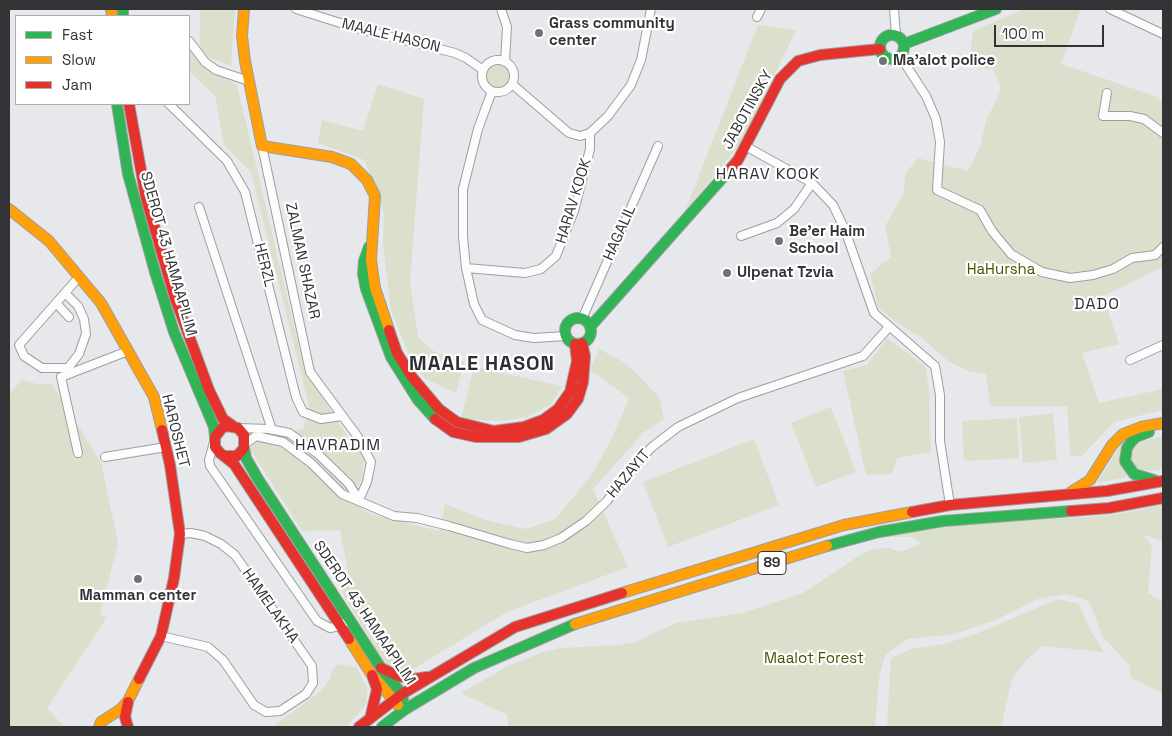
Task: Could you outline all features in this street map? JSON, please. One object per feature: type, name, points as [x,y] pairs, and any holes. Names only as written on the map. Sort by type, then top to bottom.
[{"type":"main road","name":"ZALMAN SHAZAR","points":[[244,9],[242,36],[262,146]]},
{"type":"main road","points":[[904,44],[996,9]]},
{"type":"main road","points":[[896,34],[904,44],[904,50],[900,56],[888,58],[880,49],[884,38],[896,34]]},
{"type":"main road","name":"JABOTINSKY","points":[[590,327],[738,160],[747,147],[780,79],[798,61],[820,55],[880,49]]},
{"type":"main road","name":"SDEROT 43 HAMAAPILIM","points":[[117,105],[128,174],[157,280],[174,332],[214,427],[215,439]]},
{"type":"main road","name":"SDEROT 43 HAMAAPILIM","points":[[129,105],[146,198],[175,298],[209,390],[223,419],[235,427]]},
{"type":"main road","points":[[262,146],[332,156],[351,164],[367,180],[375,196],[372,239],[364,261],[363,274],[366,289],[391,357],[422,406],[432,417],[453,432],[476,437],[519,437],[546,429],[567,414],[578,399],[583,382],[586,356],[578,343],[566,336],[568,324],[574,319],[582,319],[590,327],[588,339],[578,343]]},
{"type":"main road","name":"HAROSHET","points":[[9,209],[50,241],[101,302],[154,397],[166,447],[180,534],[174,578],[160,636],[128,701],[125,717],[128,726]]},
{"type":"main road","points":[[1062,496],[1090,480],[1112,445],[1123,434],[1141,427],[1163,423]]},
{"type":"main road","points":[[235,427],[244,436],[244,446],[237,456],[224,456],[215,447],[215,439],[222,428],[235,427]]},
{"type":"main road","points":[[1163,430],[1136,437],[1127,448],[1125,455],[1128,467],[1134,474],[1150,480],[1163,481]]},
{"type":"main road","name":"SDEROT 43 HAMAAPILIM","points":[[244,446],[249,464],[381,668],[404,710]]},
{"type":"main road","name":"SDEROT 43 HAMAAPILIM","points":[[224,456],[239,470],[372,675],[398,697]]},
{"type":"main road","name":"89","points":[[359,727],[398,697],[515,627],[844,526],[950,505],[1107,491],[1163,481]]},
{"type":"main road","name":"89","points":[[382,727],[404,710],[474,668],[566,627],[836,543],[878,532],[942,521],[1109,508],[1163,498]]},
{"type":"main road","points":[[381,668],[405,678],[432,677]]},
{"type":"main road","points":[[370,719],[377,689],[372,675]]},
{"type":"main road","name":"HAROSHET","points":[[98,727],[128,701]]},
{"type":"main road","points":[[109,717],[118,717],[128,726]]},
{"type":"street","name":"MAALE HASON","points":[[296,9],[356,28],[455,53],[483,70]]},
{"type":"street","points":[[501,9],[507,27],[505,62]]},
{"type":"street","points":[[512,84],[569,133],[580,136],[590,133],[608,116],[632,85],[641,60],[651,9]]},
{"type":"street","points":[[757,17],[761,9]]},
{"type":"street","points":[[894,9],[896,34]]},
{"type":"street","points":[[1110,9],[1163,34]]},
{"type":"street","points":[[190,42],[205,62],[216,70],[249,81]]},
{"type":"street","points":[[900,56],[926,96],[936,119],[940,142],[937,190],[980,210],[992,231],[1011,254],[1042,272],[1070,278],[1093,276],[1112,269],[1132,258],[1155,255],[1163,247]]},
{"type":"street","points":[[495,60],[505,62],[509,64],[514,74],[512,84],[501,92],[492,91],[482,80],[483,70],[495,60]]},
{"type":"street","points":[[492,91],[478,129],[463,189],[463,237],[466,268],[474,304],[482,320],[515,336],[534,338],[566,336]]},
{"type":"street","points":[[1107,93],[1103,116],[1130,116],[1144,119],[1163,133]]},
{"type":"street","name":"HERZL","points":[[170,105],[227,161],[245,192],[296,397],[303,412],[321,419],[342,416]]},
{"type":"street","name":"HARAV KOOK","points":[[466,268],[525,272],[541,269],[556,256],[574,211],[590,150],[590,133]]},
{"type":"street","name":"ZALMAN SHAZAR","points":[[262,146],[310,372],[358,438],[371,462],[367,482],[359,500]]},
{"type":"street","name":"HAGALIL","points":[[582,319],[658,146]]},
{"type":"street","points":[[747,147],[812,184],[833,205],[839,215],[874,313],[935,366],[940,395],[940,441],[950,505]]},
{"type":"street","points":[[741,236],[777,223],[794,210],[812,184]]},
{"type":"street","points":[[198,207],[272,430]]},
{"type":"street","points":[[64,293],[78,306],[84,319],[86,334],[79,354],[68,368],[42,368],[24,356],[19,345],[64,293],[79,277]]},
{"type":"street","points":[[56,303],[69,317]]},
{"type":"street","name":"HAZAYIT","points":[[244,446],[256,436],[283,442],[311,463],[342,494],[394,516],[441,524],[527,548],[544,545],[561,538],[586,521],[607,501],[628,472],[652,447],[678,426],[738,398],[863,356],[889,327]]},
{"type":"street","points":[[1130,360],[1163,346]]},
{"type":"street","points":[[78,453],[60,377],[128,351]]},
{"type":"street","points":[[235,427],[289,433],[318,454],[349,484],[359,500]]},
{"type":"street","points":[[215,439],[209,460],[214,473],[317,621],[326,627],[340,626],[350,620]]},
{"type":"street","points":[[105,457],[166,447]]},
{"type":"street","name":"HAMELAKHA","points":[[160,636],[208,647],[223,660],[254,705],[266,712],[280,711],[290,705],[306,694],[313,683],[312,666],[235,555],[221,544],[205,536],[191,533],[180,534]]},
{"type":"green space","points":[[200,9],[235,9],[231,66],[209,57],[200,49]]},
{"type":"green space","name":"HaHursha","points":[[1024,9],[1081,9],[1061,64],[1155,96],[1163,103],[1163,267],[1103,296],[1119,344],[1082,353],[1099,403],[1163,389],[1163,410],[1114,422],[1081,457],[1070,455],[1067,406],[990,406],[986,374],[969,371],[949,362],[922,338],[895,321],[879,308],[870,274],[891,257],[885,226],[904,193],[905,174],[918,158],[968,171],[980,147],[986,121],[1001,90],[994,70],[969,65],[973,31]]},
{"type":"green space","points":[[758,25],[796,30],[744,139],[685,211]]},
{"type":"green space","points":[[190,52],[209,70],[237,85],[305,372],[350,440],[365,456],[361,481],[349,499],[369,514],[439,531],[445,504],[489,521],[526,529],[555,519],[593,473],[611,440],[629,398],[590,370],[599,349],[620,360],[635,372],[659,397],[664,419],[644,432],[593,489],[628,567],[507,612],[410,671],[394,669],[384,663],[339,587],[348,572],[340,530],[302,531],[250,449],[256,439],[303,429],[309,406],[251,172],[224,145],[215,96],[190,72]]},
{"type":"green space","points":[[498,62],[508,66],[512,76],[508,86],[498,90],[488,86],[484,76],[488,66]]},
{"type":"green space","points":[[378,84],[424,99],[410,282],[418,337],[433,351],[464,362],[456,393],[424,378],[410,358],[391,311],[383,244],[384,214],[378,193],[364,160],[318,143],[322,120],[363,131]]},
{"type":"green space","points":[[887,338],[925,366],[929,388],[931,452],[897,458],[892,474],[866,475],[843,371],[867,365]]},
{"type":"green space","points":[[474,367],[562,386],[551,404],[528,417],[500,421],[461,419]]},
{"type":"green space","points":[[22,380],[37,384],[52,384],[101,462],[118,543],[100,615],[107,617],[47,708],[65,727],[9,727],[9,394]]},
{"type":"green space","points":[[831,407],[856,472],[816,487],[791,423]]},
{"type":"green space","points":[[1053,413],[1057,460],[1023,463],[1019,417]]},
{"type":"green space","points":[[1017,418],[1019,458],[964,461],[962,421]]},
{"type":"green space","points":[[1163,436],[1163,469],[1149,471],[1137,469],[1131,459],[1133,450],[1140,442]]},
{"type":"green space","points":[[754,439],[779,505],[668,547],[643,482]]},
{"type":"green space","points":[[1124,439],[1119,455],[1127,477],[1097,483]]},
{"type":"green space","name":"Maalot Forest","points":[[1163,505],[1163,542],[1142,534],[1152,546],[1148,593],[1163,602],[1163,693],[1131,678],[1130,666],[1103,637],[1089,601],[1066,594],[1038,599],[996,620],[955,634],[908,639],[885,655],[879,679],[875,727],[509,727],[507,715],[461,693],[508,666],[543,652],[561,648],[620,645],[635,642],[676,623],[743,613],[803,593],[863,553],[874,549],[889,548],[900,552],[922,544],[913,537],[877,537],[980,521],[1075,518],[1118,514]]},
{"type":"green space","points":[[1058,599],[1079,604],[1090,630],[1104,652],[1043,646],[1029,657],[1012,679],[1001,727],[887,727],[891,658],[911,649],[944,644],[978,633]]},
{"type":"green space","points":[[338,664],[357,668],[367,688],[367,703],[346,727],[272,727],[320,692],[330,679],[332,670]]},
{"type":"traffic: fast","points":[[123,9],[123,15]]},
{"type":"traffic: fast","points":[[904,44],[996,9]]},
{"type":"traffic: fast","points":[[892,35],[901,38],[904,47],[901,56],[892,59],[883,56],[880,47],[883,38],[892,35]]},
{"type":"traffic: fast","points":[[117,105],[128,174],[155,272],[174,332],[214,427],[215,437]]},
{"type":"traffic: fast","points":[[590,327],[725,175]]},
{"type":"traffic: fast","points":[[369,247],[364,261],[363,274],[366,289],[391,357],[418,400],[435,419]]},
{"type":"traffic: fast","points":[[578,318],[587,322],[591,331],[587,340],[578,344],[569,340],[565,331],[569,322],[578,318]]},
{"type":"traffic: fast","points":[[1149,432],[1136,437],[1131,442],[1127,448],[1125,461],[1134,474],[1154,480]]},
{"type":"traffic: fast","points":[[244,448],[246,458],[258,479],[381,668],[402,694],[403,699]]},
{"type":"traffic: fast","points":[[827,546],[879,532],[943,521],[1071,511]]},
{"type":"traffic: fast","points":[[382,727],[404,710],[474,668],[575,624]]},
{"type":"traffic: slow","points":[[111,9],[112,15]]},
{"type":"traffic: slow","points":[[244,9],[242,36],[245,61],[262,146],[332,157],[351,164],[367,180],[375,196],[371,260],[375,288],[389,330]]},
{"type":"traffic: slow","points":[[9,209],[49,241],[101,303],[154,397],[162,430]]},
{"type":"traffic: slow","points":[[1071,492],[1090,480],[1112,445],[1123,434],[1141,427],[1163,423]]},
{"type":"traffic: slow","points":[[622,593],[844,525],[912,512]]},
{"type":"traffic: slow","points":[[575,624],[827,546]]},
{"type":"traffic: slow","points":[[349,639],[372,675],[398,705]]},
{"type":"traffic: slow","points":[[99,727],[101,722],[121,709],[128,701],[139,679]]},
{"type":"traffic: jam","points":[[725,175],[738,160],[780,79],[798,61],[820,55],[880,49]]},
{"type":"traffic: jam","points":[[129,105],[146,198],[175,298],[209,390],[223,419],[233,426]]},
{"type":"traffic: jam","points":[[389,330],[397,353],[412,377],[439,409],[457,422],[494,431],[524,427],[543,420],[558,409],[570,392],[577,361],[575,344]]},
{"type":"traffic: jam","points":[[435,419],[453,432],[476,437],[519,437],[546,429],[567,414],[578,399],[583,382],[585,356],[582,343]]},
{"type":"traffic: jam","points":[[224,456],[237,456],[244,448],[244,435],[238,428],[227,426],[222,428],[215,437],[215,447],[220,453],[234,464],[349,639]]},
{"type":"traffic: jam","points":[[139,679],[161,636],[174,578],[180,534],[170,465],[162,430]]},
{"type":"traffic: jam","points":[[912,512],[950,505],[1107,491],[1163,481]]},
{"type":"traffic: jam","points":[[1071,511],[1109,508],[1163,498]]},
{"type":"traffic: jam","points":[[359,727],[402,694],[515,627],[622,593]]},
{"type":"traffic: jam","points":[[381,668],[398,676],[414,679],[427,677]]},
{"type":"traffic: jam","points":[[370,719],[377,689],[372,675]]},
{"type":"traffic: jam","points":[[128,702],[125,717],[128,727]]},
{"type":"place","name":"Grass community center","points":[[539,33]]},
{"type":"place","name":"Ma'alot police","points":[[883,61]]},
{"type":"place","name":"Be'er Haim School","points":[[779,241]]},
{"type":"place","name":"Ulpenat Tzvia","points":[[727,273]]},
{"type":"place","name":"Mamman center","points":[[138,579]]},
{"type":"district","name":"HARAV KOOK","points":[[768,175]]},
{"type":"district","name":"DADO","points":[[1097,305]]},
{"type":"district","name":"MAALE HASON","points":[[482,365]]},
{"type":"district","name":"HAVRADIM","points":[[338,446]]}]
